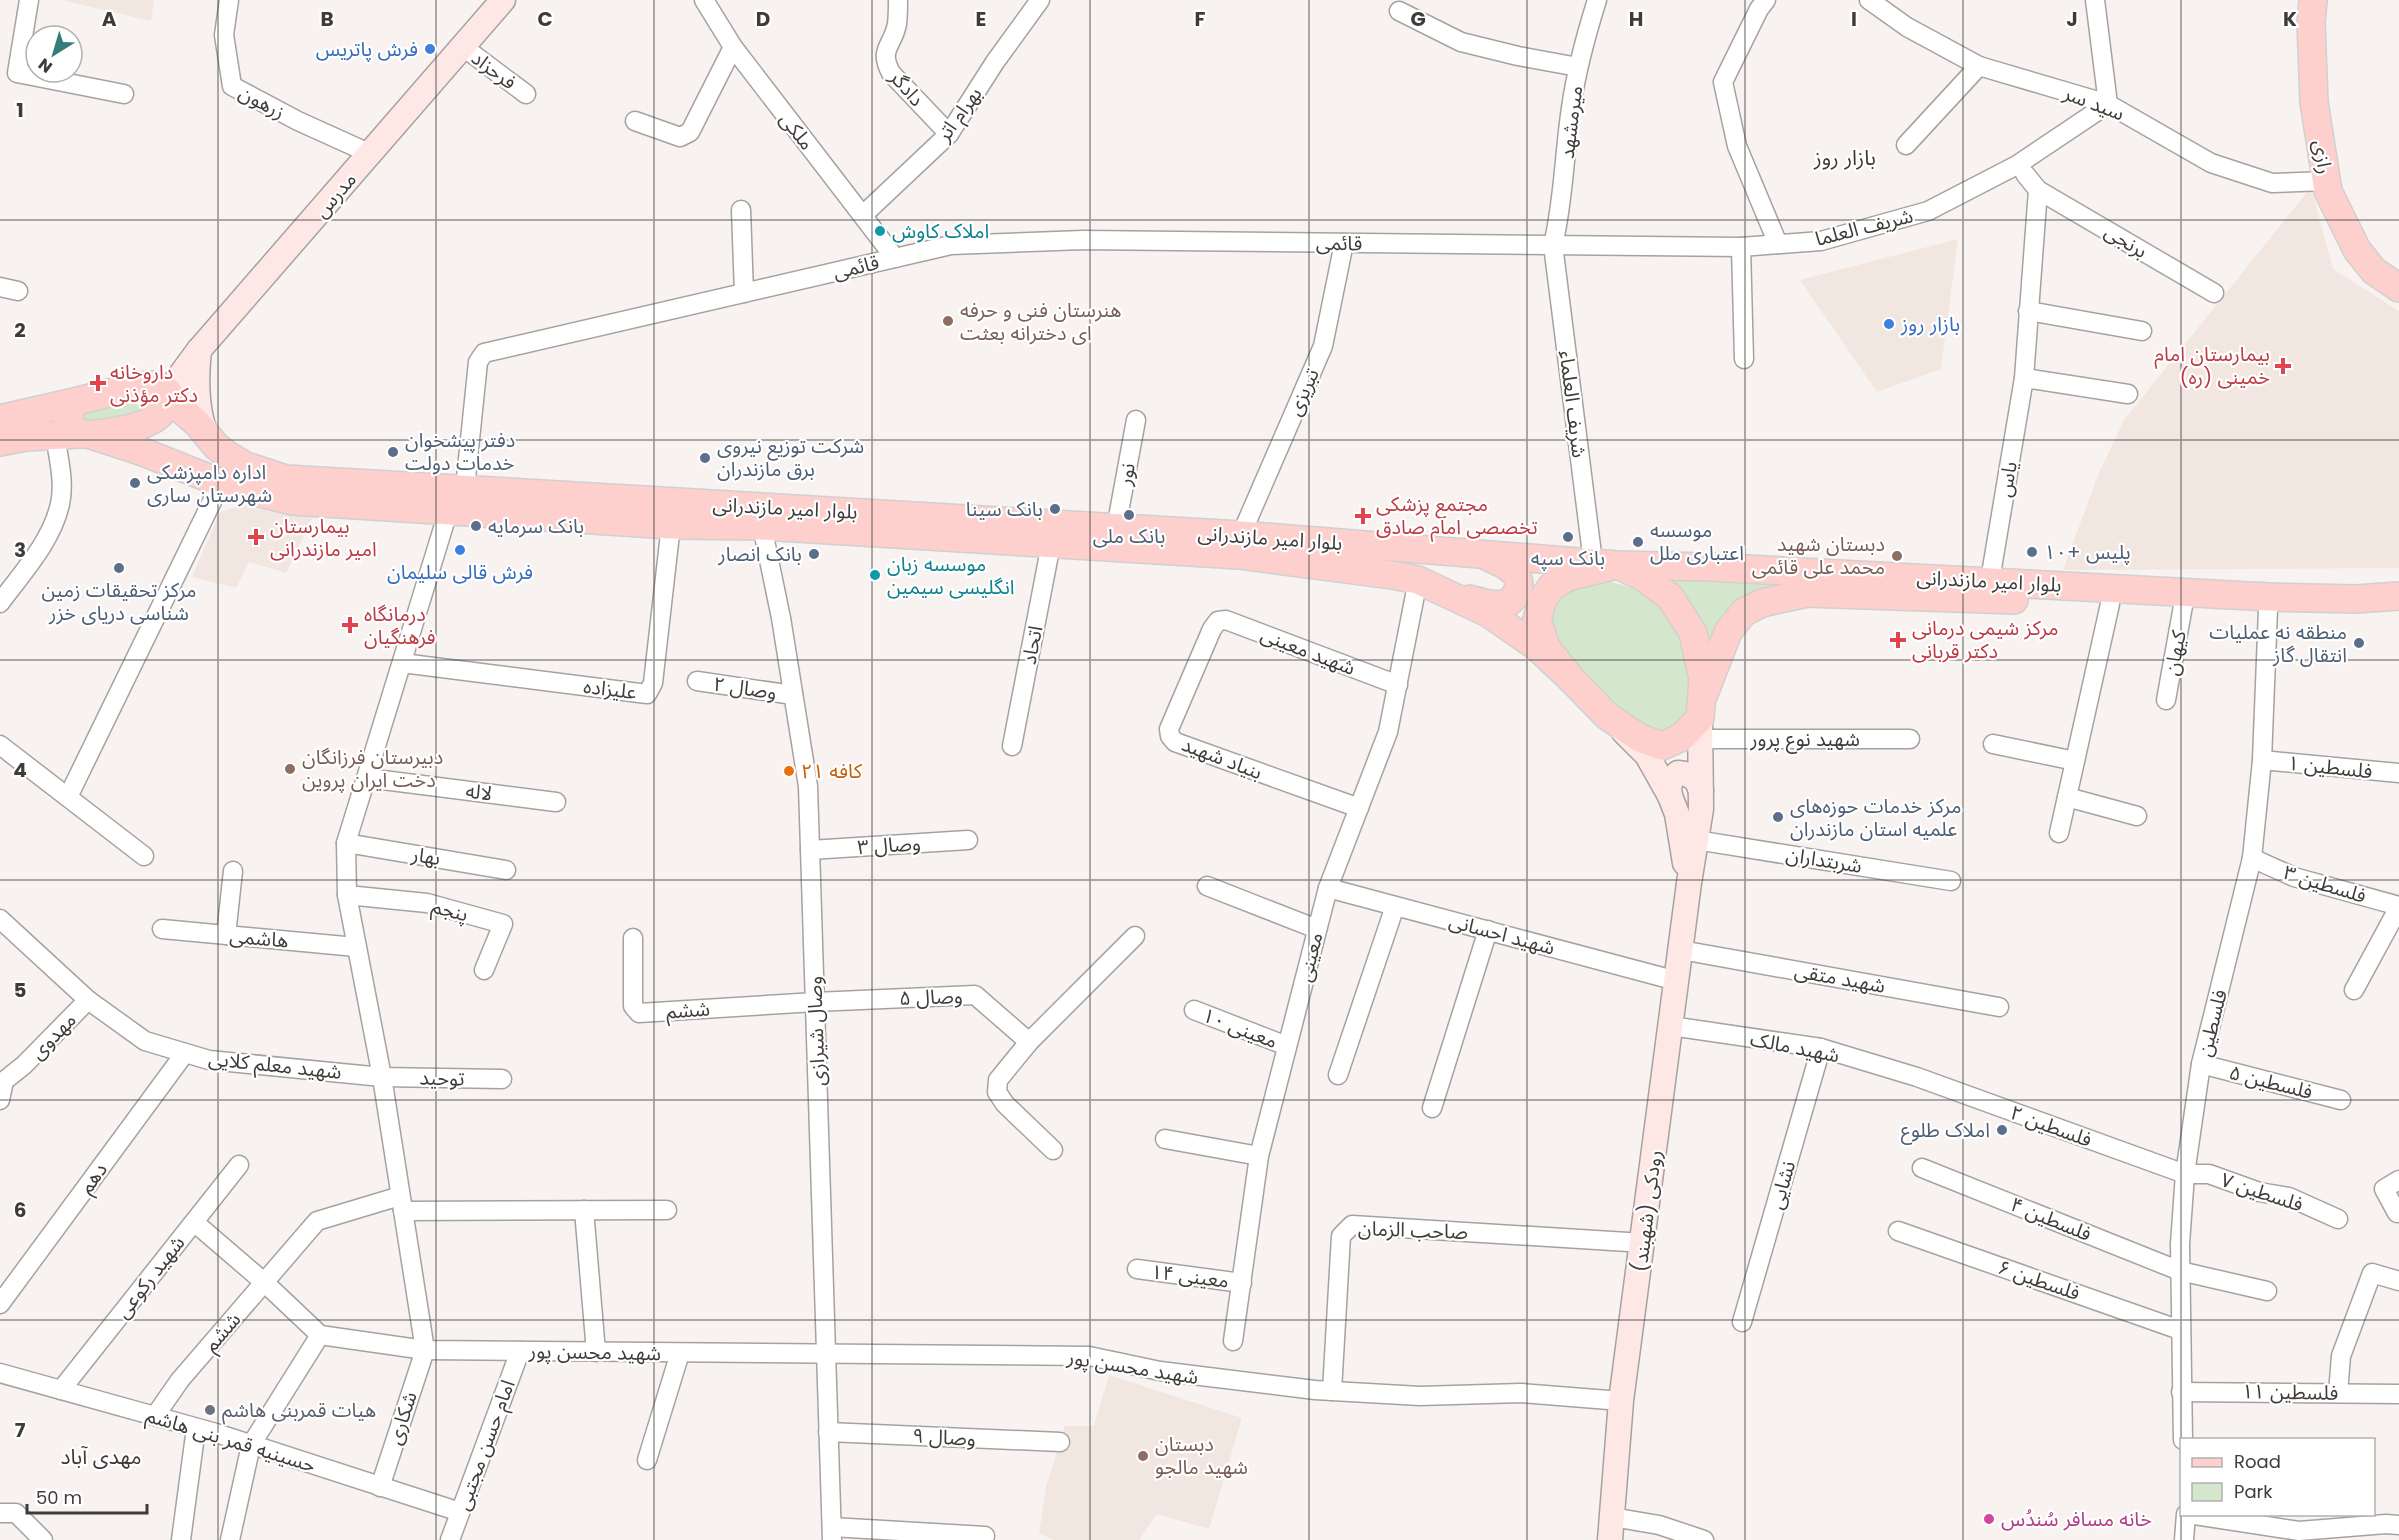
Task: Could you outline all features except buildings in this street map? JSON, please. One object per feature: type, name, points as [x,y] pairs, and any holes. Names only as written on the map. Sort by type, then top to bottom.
[{"type":"main road","name":"رازی","points":[[2313,0],[2310,23],[2314,102],[2328,191],[2357,250],[2374,271],[2399,288]]},
{"type":"main road","name":"مدرس","points":[[169,395],[199,350],[371,154],[499,1]]},
{"type":"main road","points":[[196,472],[191,455],[211,440],[199,414],[196,394],[199,350]]},
{"type":"main road","points":[[0,419],[136,386],[155,385],[169,395],[160,413],[149,422],[128,430],[55,435],[0,442]]},
{"type":"main road","name":"بلوار امیر مازندرانی","points":[[169,395],[211,440],[246,466],[286,479],[1241,535],[1605,564],[1990,580],[2269,597],[2356,599],[2399,596]]},
{"type":"main road","points":[[78,401],[70,409],[68,420],[73,429],[86,434]]},
{"type":"main road","name":"بلوار امیر مازندرانی","points":[[86,434],[196,472],[221,483],[292,501],[671,525],[762,526],[1239,555],[1418,580],[1498,620],[1537,647],[1571,679]]},
{"type":"main road","points":[[1451,595],[1492,604],[1505,604],[1512,600],[1520,582],[1516,574],[1503,564],[1481,554]]},
{"type":"main road","points":[[1605,564],[1657,586],[1670,597],[1693,633],[1703,679],[1701,719],[1682,737],[1662,746],[1640,738],[1607,716],[1571,679],[1546,647],[1537,619],[1543,599],[1551,587],[1568,577],[1605,564]]},
{"type":"main road","name":"بلوار امیر مازندرانی","points":[[1701,719],[1728,632],[1744,612],[1762,603],[1807,592],[2268,609],[2357,618],[2399,614]]},
{"type":"main road","name":"رودکی (شهبند)","points":[[1607,716],[1647,755],[1670,796],[1677,814],[1689,883]]},
{"type":"main road","name":"رودکی (شهبند)","points":[[1611,1528],[1621,1401],[1644,1243],[1689,883],[1701,809],[1701,719]]},
{"type":"main road","points":[[1670,796],[1671,779],[1678,773],[1687,773],[1697,780],[1701,791]]},
{"type":"street","points":[[30,0],[17,73],[124,94]]},
{"type":"street","name":"زرهون","points":[[230,0],[224,35],[232,86],[298,121],[371,154]]},
{"type":"street","name":"ملکی","points":[[704,0],[733,47],[895,258]]},
{"type":"street","name":"دادگر","points":[[898,0],[897,26],[886,51],[885,61],[891,73],[949,134]]},
{"type":"street","name":"بهرام اتر","points":[[863,215],[949,134],[994,62],[1040,0]]},
{"type":"street","name":"میرمشهد","points":[[1553,245],[1559,218],[1570,108],[1578,67],[1597,0]]},
{"type":"street","points":[[1766,0],[1759,9],[1724,82],[1737,146],[1778,244]]},
{"type":"street","name":"سید سر","points":[[1869,0],[1907,27],[1979,66],[2108,104],[2211,163],[2272,183],[2326,181]]},
{"type":"street","points":[[2095,0],[2108,104]]},
{"type":"street","points":[[1399,11],[1461,42],[1578,67]]},
{"type":"street","name":"فرحزاد","points":[[462,46],[526,94]]},
{"type":"street","points":[[635,121],[680,137],[690,132],[733,47]]},
{"type":"street","points":[[1906,146],[1979,66]]},
{"type":"street","name":"شریف العلما","points":[[1553,245],[1741,247],[1821,241],[1928,211],[2017,165],[2108,104]]},
{"type":"street","points":[[2025,174],[2038,190]]},
{"type":"street","name":"برنجی","points":[[2038,190],[2214,293]]},
{"type":"street","name":"یاس","points":[[1990,580],[2024,378],[2038,190]]},
{"type":"street","points":[[741,210],[744,293]]},
{"type":"street","name":"قائمی","points":[[465,488],[478,362],[484,353],[951,245],[1083,240],[1553,245]]},
{"type":"street","name":"تبریزی","points":[[1241,535],[1323,346],[1344,243]]},
{"type":"street","name":"شریف العلماء","points":[[1553,245],[1605,564]]},
{"type":"street","points":[[1741,247],[1744,359]]},
{"type":"street","points":[[0,287],[18,291]]},
{"type":"street","points":[[2028,311],[2142,331]]},
{"type":"street","points":[[2024,378],[2128,393]]},
{"type":"street","name":"نور","points":[[1116,528],[1136,420]]},
{"type":"street","points":[[0,603],[51,531],[61,503],[61,473],[55,435]]},
{"type":"street","points":[[68,797],[221,483]]},
{"type":"street","points":[[424,1350],[382,1077],[347,896],[346,843],[448,512]]},
{"type":"street","name":"علیزاده","points":[[402,663],[647,694],[653,683],[671,525]]},
{"type":"street","name":"وصال شیرازی","points":[[762,526],[781,618],[808,786],[832,1533]]},
{"type":"street","name":"اتحاد","points":[[1012,746],[1051,544]]},
{"type":"street","name":"معینی","points":[[1233,1341],[1258,1156],[1328,888],[1388,732],[1418,580]]},
{"type":"street","points":[[2059,833],[2110,604]]},
{"type":"street","name":"کیهان","points":[[2166,700],[2183,606]]},
{"type":"street","name":"فلسطین","points":[[2183,1438],[2180,1271],[2185,1174],[2201,1064],[2252,858],[2262,760],[2268,609]]},
{"type":"street","name":"شهید معینی","points":[[1218,621],[1226,620],[1398,685]]},
{"type":"street","name":"بنیاد شهید","points":[[1218,621],[1212,629],[1169,729],[1170,736],[1175,742],[1359,808]]},
{"type":"street","name":"وصال ۲","points":[[697,681],[793,695]]},
{"type":"street","name":"شهید نوع پرور","points":[[1701,719],[1910,739]]},
{"type":"street","points":[[1993,744],[2075,761]]},
{"type":"street","points":[[0,745],[144,856]]},
{"type":"street","name":"فلسطین ۱","points":[[2262,760],[2399,773]]},
{"type":"street","name":"لاله","points":[[367,778],[556,802]]},
{"type":"street","points":[[2067,797],[2137,816]]},
{"type":"street","name":"وصال ۳","points":[[810,850],[968,840]]},
{"type":"street","name":"شربتداران","points":[[1696,840],[1951,881]]},
{"type":"street","name":"بهار","points":[[346,843],[506,870]]},
{"type":"street","name":"فلسطین ۳","points":[[2252,858],[2294,877],[2399,906]]},
{"type":"street","points":[[226,935],[233,871]]},
{"type":"street","points":[[1208,886],[1317,928]]},
{"type":"street","name":"شهید احسانی","points":[[1328,888],[1677,981]]},
{"type":"street","name":"پنجم","points":[[347,896],[427,903],[503,924],[484,970]]},
{"type":"street","points":[[1338,1075],[1395,906]]},
{"type":"street","points":[[2354,990],[2399,906]]},
{"type":"street","name":"شهید معلم کلایی","points":[[0,919],[88,1000],[145,1041],[209,1060],[382,1077]]},
{"type":"street","name":"هاشمی","points":[[162,929],[356,947]]},
{"type":"street","points":[[1432,1108],[1488,930]]},
{"type":"street","points":[[1053,1150],[1005,1104],[998,1092],[998,1080],[1029,1042],[1135,936]]},
{"type":"street","name":"ششم","points":[[633,938],[633,1006],[639,1013],[815,1002]]},
{"type":"street","name":"شهید متقی","points":[[1681,950],[2000,1007]]},
{"type":"street","name":"وصال ۵","points":[[815,1002],[975,995],[1029,1042]]},
{"type":"street","name":"مهدوی","points":[[0,1100],[2,1080],[24,1065],[88,1000]]},
{"type":"street","name":"معینی ۱۰","points":[[1194,1010],[1287,1046]]},
{"type":"street","name":"شهید مالک","points":[[1671,1026],[1821,1048],[1917,1077]]},
{"type":"street","name":"نشایی","points":[[1742,1322],[1821,1048]]},
{"type":"street","name":"دهم","points":[[0,1304],[186,1053]]},
{"type":"street","name":"فلسطین ۵","points":[[2201,1064],[2341,1100]]},
{"type":"street","name":"توحید","points":[[382,1077],[502,1079]]},
{"type":"street","name":"فلسطین ۲","points":[[1917,1077],[2185,1174]]},
{"type":"street","points":[[1165,1139],[1258,1156]]},
{"type":"street","name":"شهید رکوعی","points":[[61,1390],[239,1165]]},
{"type":"street","name":"فلسطین ۴","points":[[1922,1168],[2180,1271],[2267,1291]]},
{"type":"street","name":"فلسطین ۷","points":[[2185,1174],[2209,1174],[2259,1192],[2289,1197],[2337,1220]]},
{"type":"street","points":[[2397,1213],[2384,1189],[2399,1180]]},
{"type":"street","name":"ششم","points":[[155,1416],[180,1380],[317,1221],[402,1204],[584,1210],[667,1210]]},
{"type":"street","points":[[584,1210],[596,1352]]},
{"type":"street","points":[[194,1222],[265,1282],[320,1335],[251,1445],[230,1540]]},
{"type":"street","name":"صاحب الزمان","points":[[1332,1391],[1341,1236],[1352,1225],[1644,1243]]},
{"type":"street","name":"فلسطین ۶","points":[[1898,1232],[2180,1330]]},
{"type":"street","name":"معینی ۱۴","points":[[1137,1269],[1242,1283]]},
{"type":"street","points":[[2338,1393],[2341,1356],[2372,1273],[2399,1281]]},
{"type":"street","name":"شهید محسن پور","points":[[320,1335],[424,1350],[1089,1356],[1214,1380],[1332,1391],[1420,1396],[1521,1393],[1621,1401]]},
{"type":"street","name":"شکاری","points":[[380,1487],[424,1350]]},
{"type":"street","name":"امام حسن مجتبی","points":[[450,1540],[520,1351]]},
{"type":"street","points":[[647,1460],[680,1353]]},
{"type":"street","name":"حسینیه قمر بنی هاشم","points":[[0,1373],[195,1428],[460,1512]]},
{"type":"street","name":"فلسطین ۱۱","points":[[2181,1392],[2399,1394]]},
{"type":"street","points":[[181,1540],[195,1428]]},
{"type":"street","name":"وصال ۹","points":[[828,1432],[1060,1442]]},
{"type":"street","points":[[0,1513],[16,1513],[44,1540]]},
{"type":"street","points":[[2184,1540],[2187,1516]]},
{"type":"street","points":[[2194,1516],[2299,1531],[2399,1525]]},
{"type":"street","points":[[1611,1528],[1659,1525],[1704,1540]]},
{"type":"street","points":[[832,1533],[986,1536]]},
{"type":"shaded area","points":[[61,0],[154,0],[151,21]]},
{"type":"shaded area","name":"بیمارستان امام خمینی (ره)","points":[[2311,187],[2333,269],[2399,311],[2399,568],[2063,570],[2098,475],[2124,420]]},
{"type":"shaded area","name":"بازار روز","points":[[1958,239],[1941,369],[1877,392],[1800,280]]},
{"type":"shaded area","name":"بیمارستان امیر مازندرانی","points":[[253,501],[317,509],[286,573],[249,562],[236,588],[192,577],[220,512]]},
{"type":"shaded area","name":"دبستان شهید مالجو","points":[[1109,1375],[1242,1418],[1209,1529],[1157,1514],[1139,1540],[1053,1540],[1039,1533],[1046,1487],[1065,1426],[1094,1426]]},
{"type":"green space","points":[[148,398],[147,410],[141,414],[83,426],[75,407]]},
{"type":"green space","points":[[1650,571],[1890,590],[1739,604],[1723,614],[1707,643]]},
{"type":"green space","points":[[1601,580],[1631,588],[1652,598],[1665,613],[1680,642],[1689,675],[1689,706],[1681,721],[1663,732],[1642,726],[1613,706],[1559,648],[1548,618],[1557,602],[1568,592]]},
{"type":"place","name":"فرش پاتریس","points":[[430,49]]},
{"type":"place","name":"املاک کاوش","points":[[880,231]]},
{"type":"place","name":"هنرستان فنی و حرفه ای دخترانه بعثت","points":[[948,321]]},
{"type":"place","name":"بازار روز","points":[[1889,324]]},
{"type":"place","name":"بیمارستان امام خمینی (ره)","points":[[2283,366]]},
{"type":"place","name":"داروخانه دکتر مؤذنی","points":[[98,383]]},
{"type":"place","name":"دفتر پیشخوان خدمات دولت","points":[[393,452]]},
{"type":"place","name":"شرکت توزیع نیروی برق مازندران","points":[[705,458]]},
{"type":"place","name":"اداره دامپزشکی شهرستان ساری","points":[[135,483]]},
{"type":"place","name":"بانک سینا","points":[[1055,509]]},
{"type":"place","name":"بانک ملی","points":[[1129,515]]},
{"type":"place","name":"مجتمع پزشکی تخصصی امام صادق","points":[[1363,516]]},
{"type":"place","name":"بانک سرمایه","points":[[476,526]]},
{"type":"place","name":"بیمارستان امیر مازندرانی","points":[[256,537]]},
{"type":"place","name":"بانک سپه","points":[[1568,537]]},
{"type":"place","name":"موسسه اعتباری ملل","points":[[1638,542]]},
{"type":"place","name":"فرش قالی سلیمان","points":[[460,550]]},
{"type":"place","name":"پلیس +١٠","points":[[2032,552]]},
{"type":"place","name":"بانک انصار","points":[[814,554]]},
{"type":"place","name":"دبستان شهید محمد علی قائمی","points":[[1897,556]]},
{"type":"place","name":"مرکز تحقیقات زمین شناسی دریای خزر","points":[[119,568]]},
{"type":"place","name":"موسسه زبان انگلیسی سیمین","points":[[875,575]]},
{"type":"place","name":"درمانگاه فرهنگیان","points":[[350,625]]},
{"type":"place","name":"مرکز شیمی درمانی دکتر قربانی","points":[[1898,640]]},
{"type":"place","name":"منطقه نه عملیات انتقال گاز","points":[[2359,643]]},
{"type":"place","name":"دبیرستان فرزانگان دخت ایران پروین","points":[[290,769]]},
{"type":"place","name":"کافه ۲۱","points":[[789,771]]},
{"type":"place","name":"مرکز خدمات حوزه‌های علمیه استان مازندران","points":[[1778,817]]},
{"type":"place","name":"املاک طلوع","points":[[2002,1130]]},
{"type":"place","name":"هیات قمربنی هاشم","points":[[210,1410]]},
{"type":"place","name":"دبستان شهید مالجو","points":[[1143,1456]]},
{"type":"place","name":"خانه مسافر سُندُس","points":[[1989,1519]]},
{"type":"district","name":"بازار روز","points":[[1845,158]]},
{"type":"district","name":"مهدی آباد","points":[[101,1457]]}]
